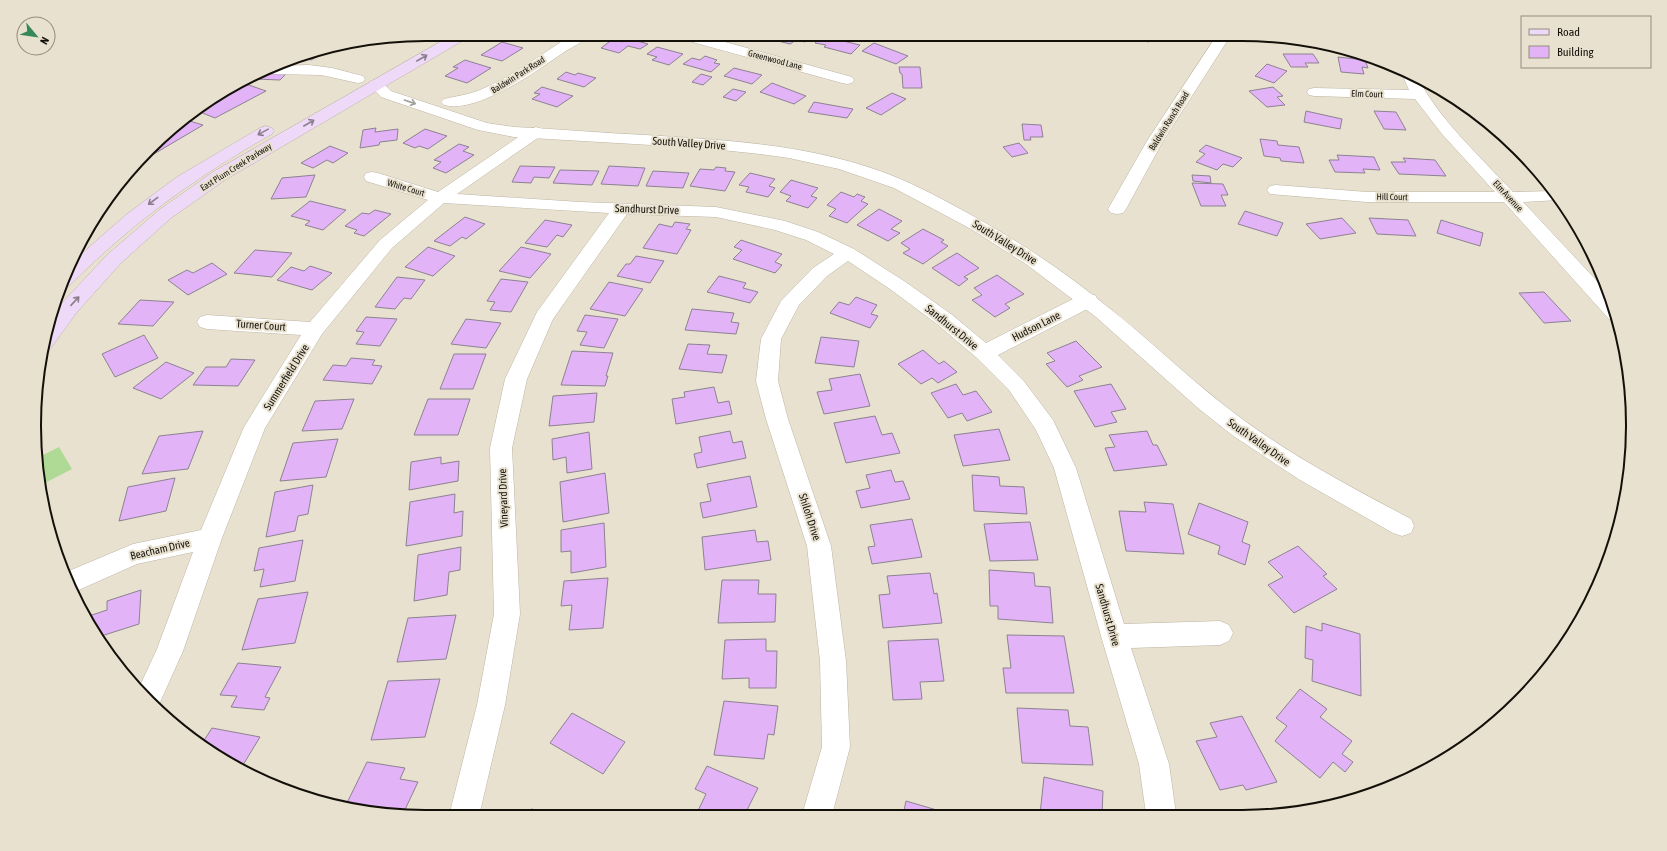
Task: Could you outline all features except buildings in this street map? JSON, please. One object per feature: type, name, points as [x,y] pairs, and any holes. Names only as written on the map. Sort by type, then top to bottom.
[{"type":"main road","name":"East Plum Creek Parkway","points":[[53,330],[70,307],[114,259],[166,214],[219,176],[428,41]]},
{"type":"main road","name":"East Plum Creek Parkway","points":[[378,73],[449,41]]},
{"type":"main road","name":"East Plum Creek Parkway","points":[[73,271],[119,228],[154,200],[188,176],[358,79]]},
{"type":"street","name":"Baldwin Park Road","points":[[449,102],[461,102],[479,97],[506,83],[571,41]]},
{"type":"street","name":"Greenwood Lane","points":[[705,41],[847,80]]},
{"type":"street","name":"Baldwin Ranch Road","points":[[1117,209],[1155,141],[1220,41]]},
{"type":"street","name":"South Valley Drive","points":[[278,70],[314,70],[335,72],[358,79],[378,73],[401,86],[536,132]]},
{"type":"street","name":"South Valley Drive","points":[[378,73],[386,94],[484,127],[514,132],[536,132],[755,148],[808,156],[856,169],[916,192],[965,218],[1021,251],[1066,282],[1186,387],[1219,414],[1255,440],[1296,468],[1402,526]]},
{"type":"street","name":"Elm Avenue","points":[[1412,81],[1419,95],[1448,131],[1606,304]]},
{"type":"street","name":"Elm Court","points":[[1314,92],[1419,95]]},
{"type":"street","name":"Summerfield Drive","points":[[151,694],[170,652],[210,538],[255,427],[315,329],[386,244],[440,198],[536,132]]},
{"type":"street","name":"White Court","points":[[372,177],[440,198]]},
{"type":"street","name":"Hill Court","points":[[1276,190],[1367,197],[1452,198],[1550,196]]},
{"type":"street","name":"Sandhurst Drive","points":[[440,198],[580,207],[716,212],[779,225],[812,236],[848,253],[897,285],[944,319],[984,353],[1020,391],[1045,426],[1065,468],[1114,636],[1154,764],[1160,810]]},
{"type":"street","name":"Vineyard Drive","points":[[466,810],[491,705],[507,614],[501,448],[516,379],[544,317],[622,208]]},
{"type":"street","name":"Shiloh Drive","points":[[818,810],[836,747],[833,661],[819,546],[777,420],[767,381],[771,339],[791,301],[820,272],[848,253]]},
{"type":"street","name":"Hudson Lane","points":[[984,353],[1088,300]]},
{"type":"street","name":"Turner Court","points":[[207,322],[315,329]]},
{"type":"street","name":"Beacham Drive","points":[[74,581],[133,554],[210,538]]},
{"type":"street","points":[[1114,636],[1220,632]]},
{"type":"green space","points":[[59,447],[72,469],[45,483],[42,455]]}]
